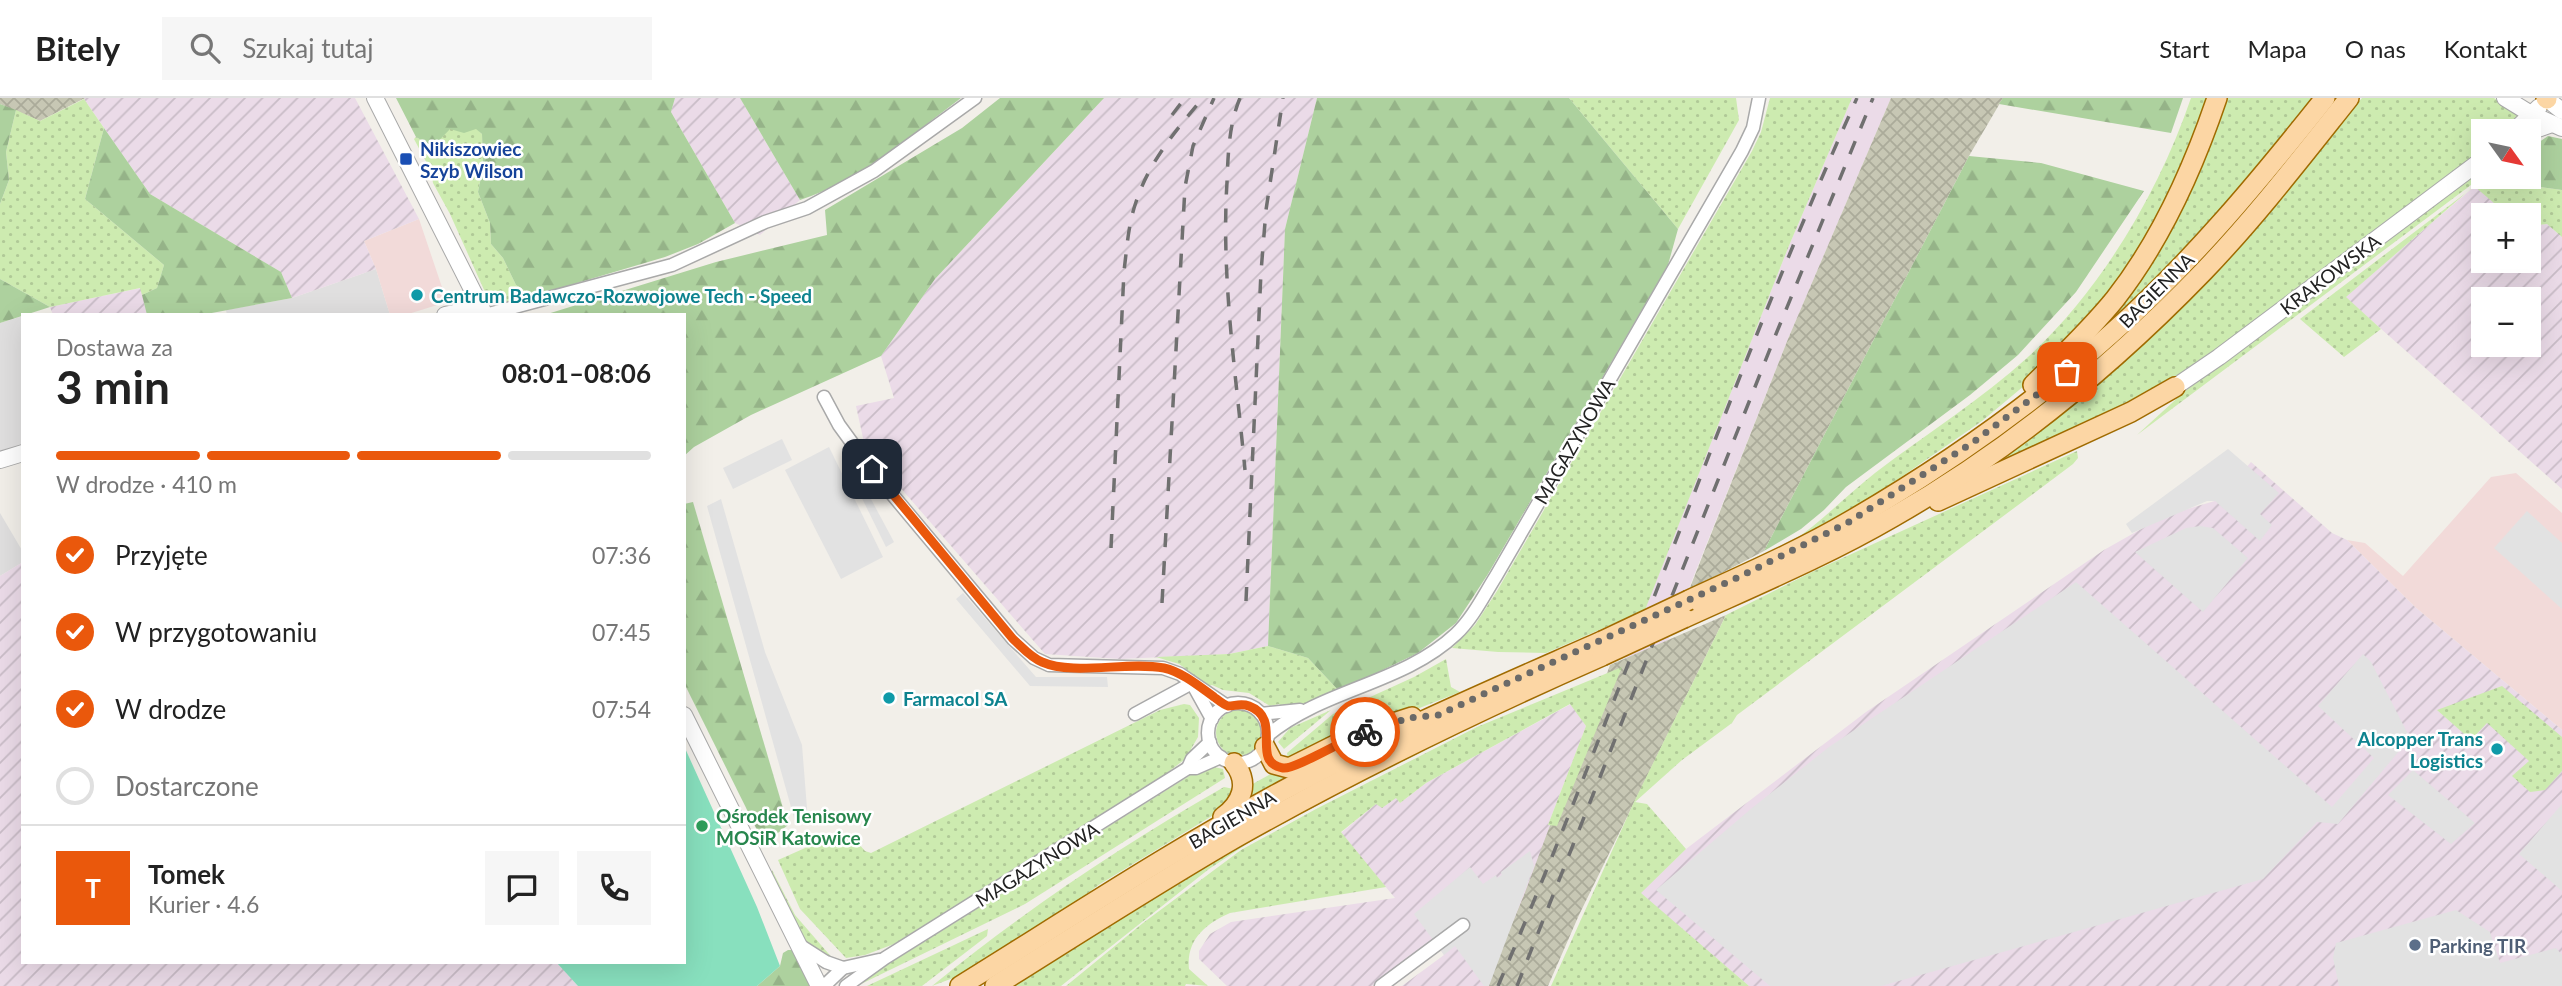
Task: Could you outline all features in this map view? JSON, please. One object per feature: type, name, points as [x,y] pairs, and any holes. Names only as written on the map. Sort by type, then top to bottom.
[{"type":"main road","points":[[1972,443],[2057,361],[2115,299],[2177,199],[2217,98]]},
{"type":"main road","name":"BAGIENNA","points":[[1692,609],[1712,590],[1849,522],[1972,443],[2067,372],[2158,290],[2249,192],[2325,98]]},
{"type":"main road","name":"BAGIENNA","points":[[960,986],[1198,838],[1319,771],[1438,715],[1692,609],[1732,596],[1895,516],[1981,461],[2110,362],[2171,304],[2230,242],[2349,98]]},
{"type":"main road","points":[[1895,516],[1923,508],[2072,440],[2175,387]]},
{"type":"main road","name":"BAGIENNA","points":[[995,986],[1234,839],[1602,648]]},
{"type":"main road","points":[[1266,741],[1274,764],[1289,768],[1353,736],[1409,718],[1438,715]]},
{"type":"main road","points":[[1198,838],[1233,810],[1242,794],[1243,780],[1227,760]]},
{"type":"street","points":[[375,98],[483,312],[672,265],[765,222],[807,208],[874,170],[975,98]]},
{"type":"street","name":"MAGAZYNOWA","points":[[1266,741],[1290,719],[1310,708],[1411,665],[1439,647],[1465,625],[1742,151],[1753,128],[1759,98]]},
{"type":"street","points":[[2505,98],[2531,114],[2559,121]]},
{"type":"street","points":[[2526,119],[2547,98],[2559,121]]},
{"type":"street","points":[[2541,128],[2559,121]]},
{"type":"street","name":"KRAKOWSKA","points":[[2175,387],[2219,358],[2471,168]]},
{"type":"street","points":[[824,397],[839,425],[872,469],[1027,652],[1039,661],[1056,666],[1163,668],[1180,674],[1227,706]]},
{"type":"street","points":[[0,460],[21,454]]},
{"type":"street","points":[[1135,714],[1192,683]]},
{"type":"street","points":[[1192,683],[1212,719]]},
{"type":"street","points":[[1242,704],[1261,714],[1267,727],[1266,741],[1261,753],[1249,761],[1227,760],[1210,742],[1212,719],[1218,711],[1227,706],[1242,704]]},
{"type":"street","name":"MAGAZYNOWA","points":[[1261,714],[1310,708]]},
{"type":"street","points":[[686,719],[797,943],[822,986]]},
{"type":"street","name":"MAGAZYNOWA","points":[[1188,768],[1192,759],[1210,742]]},
{"type":"street","name":"MAGAZYNOWA","points":[[846,986],[885,958],[1188,768],[1227,760]]},
{"type":"street","points":[[1381,986],[1463,925]]},
{"type":"street","points":[[797,943],[826,962],[844,968]]},
{"type":"street","name":"MAGAZYNOWA","points":[[822,986],[844,968],[885,958]]},
{"type":"shaded area","points":[[0,98],[85,98],[40,121],[0,104]]},
{"type":"shaded area","points":[[85,98],[355,98],[419,219],[364,241],[376,269],[292,298],[281,272],[150,194]]},
{"type":"shaded area","points":[[675,98],[740,98],[800,200],[760,235],[735,223],[671,112]]},
{"type":"shaded area","points":[[1104,98],[1317,98],[1285,229],[1268,646],[1229,654],[1120,659],[1045,654],[865,447],[856,406],[894,398],[881,356],[935,279]]},
{"type":"shaded area","points":[[1852,98],[1891,98],[1788,339],[1596,822],[1546,986],[1483,986],[1622,667],[1788,248]]},
{"type":"shaded area","points":[[1891,98],[2003,98],[1969,156],[1764,551],[1689,590],[1788,339]]},
{"type":"shaded area","points":[[2471,189],[2478,189],[2494,203],[2471,203],[2471,273],[2541,273],[2541,225],[2547,224],[2562,237],[2562,489],[2345,297]]},
{"type":"shaded area","name":"Centrum Badawczo-Rozwojowe Tech - Speed","points":[[419,219],[447,302],[411,313],[389,313],[364,241]]},
{"type":"shaded area","points":[[376,269],[389,313],[227,313],[226,310],[292,298]]},
{"type":"shaded area","points":[[141,288],[147,313],[52,313],[50,307]]},
{"type":"shaded area","points":[[21,317],[21,447],[0,454],[0,323]]},
{"type":"shaded area","points":[[782,439],[792,460],[733,489],[723,468]]},
{"type":"shaded area","points":[[829,447],[883,557],[841,579],[785,470]]},
{"type":"shaded area","points":[[2228,449],[2279,493],[2260,514],[2272,525],[2260,541],[2215,501],[2207,501],[2132,533],[2126,524]]},
{"type":"shaded area","points":[[2251,462],[2332,533],[2347,540],[2415,607],[2562,730],[2562,986],[1749,986],[1640,893],[1686,849],[1866,712],[2104,550],[2164,516],[2218,500]]},
{"type":"shaded area","points":[[857,473],[894,542],[886,547],[852,478]]},
{"type":"shaded area","points":[[2516,473],[2562,513],[2562,730],[2415,607],[2347,540],[2365,543],[2403,576],[2491,477]]},
{"type":"shaded area","points":[[721,499],[765,652],[802,745],[808,821],[796,825],[707,506]]},
{"type":"shaded area","points":[[2527,511],[2562,543],[2562,609],[2494,548]]},
{"type":"shaded area","points":[[0,513],[21,549],[21,563],[0,576]]},
{"type":"shaded area","points":[[2186,528],[2213,528],[2248,558],[2203,612],[2135,552]]},
{"type":"shaded area","points":[[21,563],[21,964],[559,964],[578,986],[0,986],[0,576]]},
{"type":"shaded area","points":[[2076,582],[2332,807],[2374,758],[2318,706],[2363,654],[2371,662],[2410,738],[2338,824],[2317,822],[2263,879],[1881,986],[1770,986],[1656,890],[1829,747]]},
{"type":"shaded area","points":[[963,593],[1036,677],[1107,677],[1108,687],[1030,686],[956,599]]},
{"type":"shaded area","points":[[1726,615],[1579,915],[1548,986],[1486,986],[1524,895],[1610,665]]},
{"type":"shaded area","points":[[1571,704],[1586,726],[1548,825],[1557,826],[1492,986],[1402,986],[1444,955],[1433,940],[1372,986],[1227,986],[1199,959],[1199,951],[1210,934],[1231,922],[1395,898],[1341,833],[1376,804],[1396,797],[1400,803],[1426,783]]},
{"type":"shaded area","points":[[2413,770],[2475,823],[2451,844],[2388,795]]},
{"type":"shaded area","points":[[2562,804],[2562,891],[2519,854]]},
{"type":"shaded area","points":[[1530,851],[1534,866],[1489,986],[1484,986],[1455,946],[1444,955],[1414,914],[1470,867],[1483,884],[1496,875],[1497,878],[1502,875],[1501,872]]},
{"type":"shaded area","name":"Parking TIR","points":[[2456,910],[2490,932],[2500,963],[2556,948],[2562,955],[2562,986],[2339,986],[2333,958],[2336,943]]},
{"type":"green space","points":[[396,98],[675,98],[671,112],[735,223],[698,244],[665,257],[533,296],[516,285],[503,258],[491,244],[490,223],[478,192],[483,167],[482,134],[476,129],[464,133],[450,129],[433,147],[416,137]]},
{"type":"green space","points":[[740,98],[961,98],[864,169],[800,200]]},
{"type":"green space","points":[[1000,98],[1104,98],[935,279],[881,356],[751,415],[686,454],[686,313],[550,313],[716,262],[827,235],[825,210],[962,128]]},
{"type":"green space","points":[[1317,98],[1569,98],[1678,229],[1668,265],[1488,574],[1456,623],[1418,653],[1339,691],[1308,658],[1268,646],[1285,229]]},
{"type":"green space","points":[[1569,98],[1736,98],[1739,120],[1678,229]]},
{"type":"green space","points":[[1770,98],[1852,98],[1788,248],[1645,610],[1546,653],[1452,648],[1475,625],[1497,591],[1752,151],[1761,132]]},
{"type":"green space","points":[[2003,98],[2183,98],[2171,133],[1999,104]]},
{"type":"green space","points":[[2191,98],[2211,98],[2160,217],[2109,296],[2037,375],[1982,421],[1861,505],[1789,544],[1875,473],[1991,388],[2055,330],[2103,270],[2145,204]]},
{"type":"green space","points":[[2225,98],[2315,98],[2192,246],[2082,350]]},
{"type":"green space","points":[[2362,98],[2494,98],[2523,116],[2520,119],[2471,119],[2471,161],[2246,330],[2146,396],[1962,481],[2049,419]]},
{"type":"green space","points":[[84,99],[104,128],[85,199],[164,265],[157,288],[142,295],[140,288],[50,307],[0,279],[0,204],[9,180],[6,152],[16,110],[40,121]]},
{"type":"green space","points":[[0,104],[16,110],[6,152],[9,180],[0,204]]},
{"type":"green space","points":[[104,128],[150,194],[281,272],[292,298],[212,313],[146,313],[142,295],[157,288],[164,265],[85,199]]},
{"type":"green space","points":[[476,128],[482,134],[483,167],[478,192],[490,223],[491,244],[503,258],[516,285],[533,296],[499,305],[489,301],[414,139],[416,137],[433,147],[449,129]]},
{"type":"green space","points":[[2548,136],[2562,139],[2562,190],[2541,187],[2541,141]]},
{"type":"green space","points":[[1969,156],[2041,163],[2144,191],[2076,292],[2018,355],[1970,395],[1846,487],[1801,529],[1764,551]]},
{"type":"green space","points":[[2471,177],[2471,185],[2137,435],[2185,391]]},
{"type":"green space","points":[[2541,187],[2562,190],[2562,237],[2547,224],[2541,225],[2541,203],[2494,203],[2478,189]]},
{"type":"green space","points":[[2467,192],[2346,297],[2381,329],[2344,357],[2300,319]]},
{"type":"green space","points":[[0,279],[50,307],[21,313],[21,316],[0,323]]},
{"type":"green space","points":[[2077,451],[2078,458],[2073,464],[1737,715],[1732,723],[1682,760],[1635,802],[1647,804],[1686,849],[1641,893],[1749,986],[1551,986],[1634,802],[1726,615],[1812,572]]},
{"type":"green space","points":[[693,502],[788,825],[769,840],[761,838],[686,687],[686,504]]},
{"type":"green space","points":[[1268,646],[1308,658],[1339,691],[1302,704],[1270,706],[1249,693],[1209,686],[1179,664],[1156,657],[1229,654]]},
{"type":"green space","points":[[1446,659],[1451,687],[1460,692],[1288,760],[1287,753],[1333,714],[1414,677]]},
{"type":"green space","points":[[1622,667],[1557,826],[1548,825],[1586,726],[1570,704],[1426,783],[1400,803],[1396,798],[1382,808],[1376,804],[1341,832],[1386,887],[1230,913],[1221,917],[1199,934],[1189,959],[1189,969],[1208,986],[1066,986],[1143,923],[1241,850],[1477,727]]},
{"type":"green space","points":[[1582,670],[1583,672],[1558,685],[1338,794],[1250,842],[1209,869],[1061,986],[1009,986],[1254,835],[1416,749]]},
{"type":"green space","points":[[2502,686],[2562,737],[2562,771],[2545,790],[2530,792],[2512,776],[2529,761],[2487,723],[2471,740],[2437,710]]},
{"type":"green space","points":[[1190,705],[1199,718],[1198,737],[1191,749],[1193,753],[1150,786],[894,944],[865,955],[846,958],[800,909],[778,860],[839,833],[850,834],[865,851],[871,853],[1160,710]]},
{"type":"green space","points":[[1239,710],[1255,717],[1262,733],[1255,749],[1239,756],[1223,749],[1216,733],[1223,717]]},
{"type":"green space","points":[[1331,710],[1284,749],[1278,742],[1290,728]]},
{"type":"green space","points":[[1355,738],[1245,803],[1249,786],[1276,771]]},
{"type":"green space","name":"Ośrodek Tenisowy MOSiR Katowice","points":[[686,750],[757,907],[780,966],[757,986],[578,986],[558,964],[686,964]]},
{"type":"green space","points":[[1205,766],[1208,770],[1214,767],[1223,769],[1225,778],[1025,904],[859,985],[858,983]]},
{"type":"green space","points":[[1224,787],[1234,789],[1230,805],[1100,884],[1039,929],[969,972],[932,986],[1002,931],[1074,880]]},
{"type":"green space","points":[[772,870],[795,915],[834,960],[806,943],[772,876]]},
{"type":"green space","points":[[988,929],[987,936],[922,986],[867,986]]},
{"type":"green space","points":[[795,950],[812,986],[757,986],[780,966],[783,953]]},
{"type":"railway","points":[[1172,115],[1185,98]]},
{"type":"railway","points":[[1111,548],[1124,271],[1131,219],[1148,173],[1173,134],[1203,98]]},
{"type":"railway","points":[[1162,603],[1185,187],[1193,146],[1214,98]]},
{"type":"railway","points":[[1240,98],[1233,118],[1229,150],[1226,254],[1230,326],[1245,470]]},
{"type":"railway","points":[[1246,601],[1261,272],[1266,210],[1283,98]]},
{"type":"railway","points":[[1498,986],[1589,765],[1763,318],[1857,98]]},
{"type":"railway","points":[[1517,986],[1776,334],[1873,98]]},
{"type":"way so far","points":[[1365,732],[1409,718],[1438,715],[1602,641],[1814,540],[1906,487],[1972,443],[2067,372]]},
{"type":"place","name":"Nikiszowiec Szyb Wilson","points":[[406,159]]},
{"type":"place","name":"Centrum Badawczo-Rozwojowe Tech - Speed","points":[[417,295]]},
{"type":"place","name":"Farmacol SA","points":[[889,698]]},
{"type":"place","name":"Alcopper Trans Logistics","points":[[2497,749]]},
{"type":"place","name":"Ośrodek Tenisowy MOSiR Katowice","points":[[702,826]]},
{"type":"place","name":"Parking TIR","points":[[2415,945]]},
{"type":"route","points":[[872,469],[1013,639],[1039,661],[1056,666],[1122,666],[1171,670],[1227,706],[1242,704],[1261,714],[1267,727],[1265,747],[1268,757],[1274,764],[1284,768],[1294,767],[1365,732]]}]
